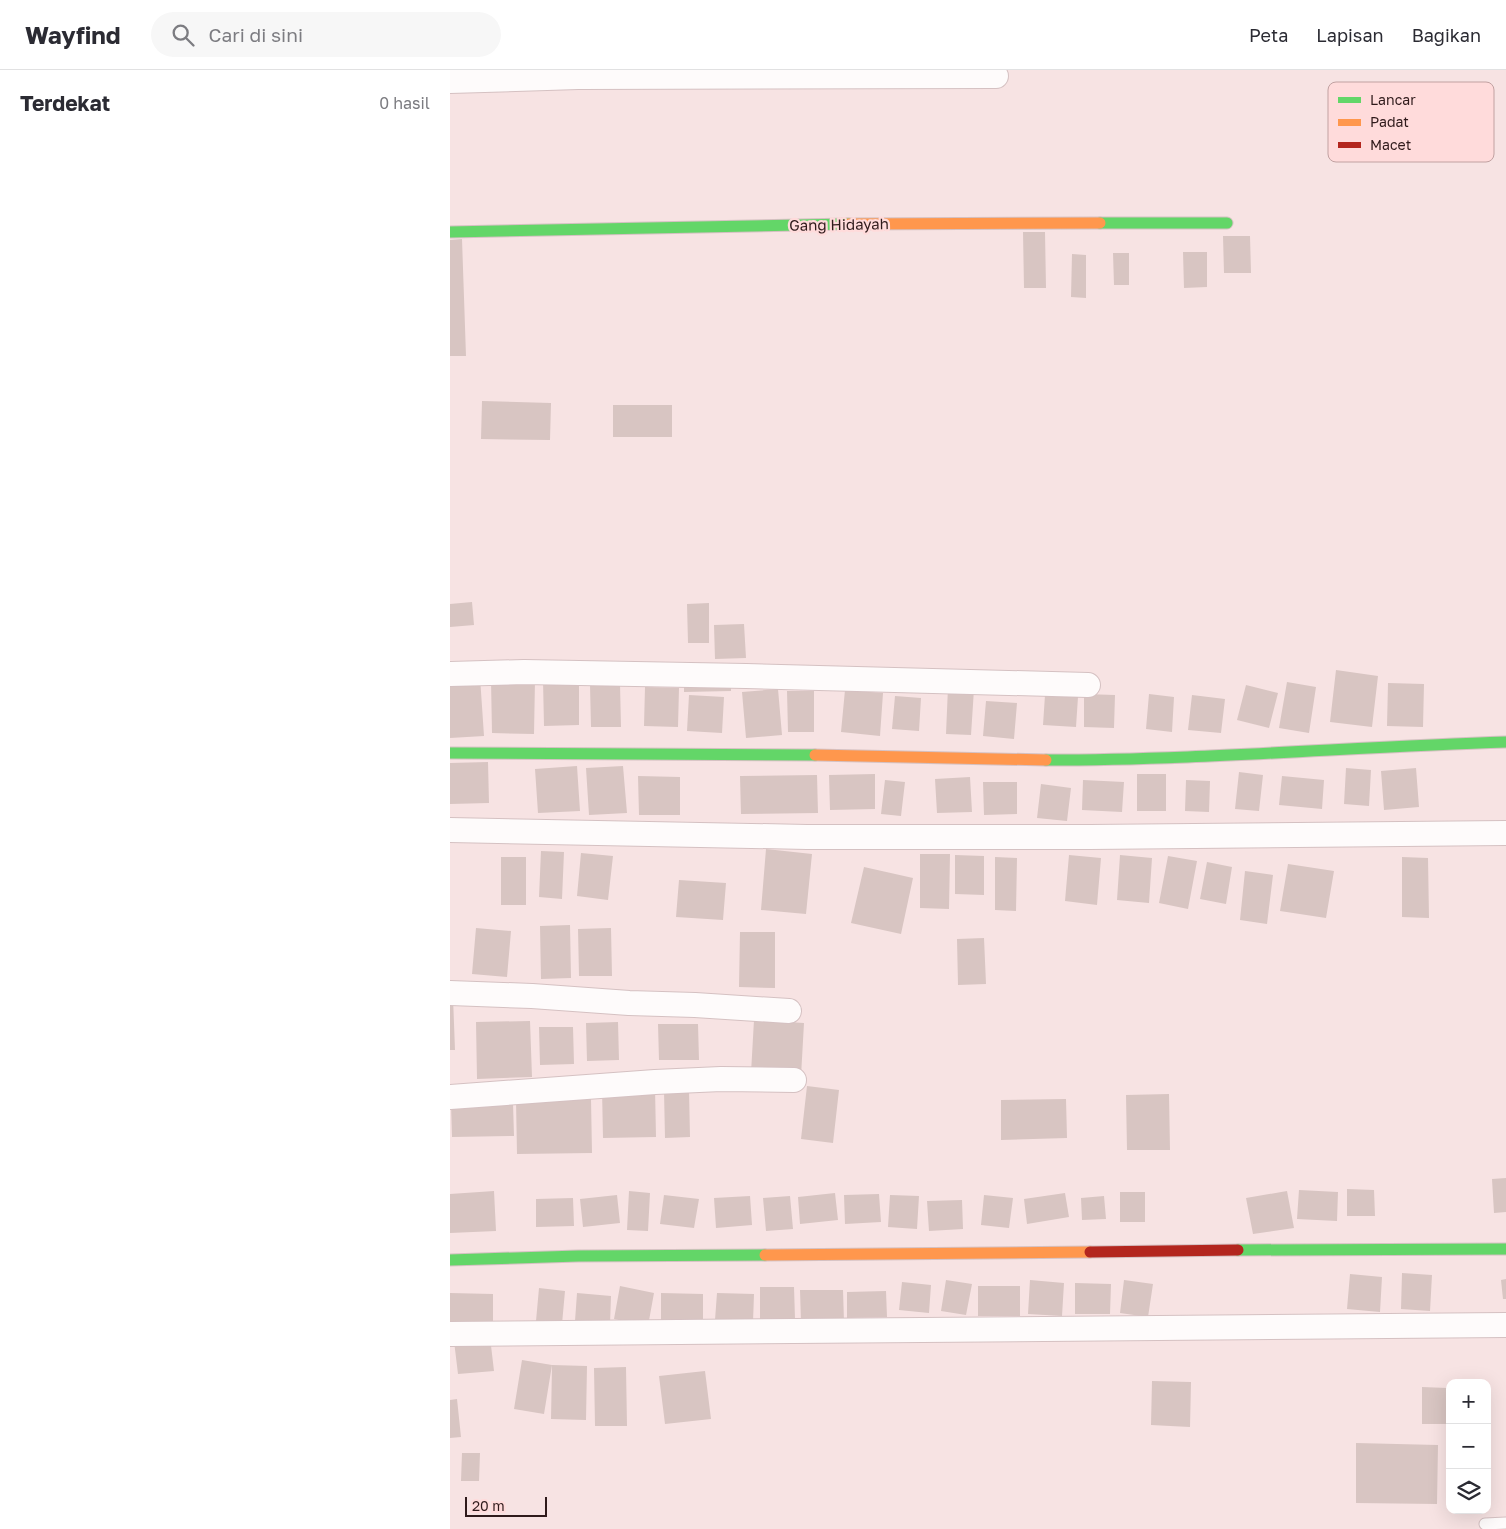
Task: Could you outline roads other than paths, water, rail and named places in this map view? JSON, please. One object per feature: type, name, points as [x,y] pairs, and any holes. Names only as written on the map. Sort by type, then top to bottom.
[{"type":"street","points":[[450,81],[578,77],[996,76]]},
{"type":"street","name":"Gang Hidayah","points":[[450,232],[874,223],[1227,223]]},
{"type":"street","points":[[450,674],[524,672],[707,675],[1088,685]]},
{"type":"street","points":[[450,753],[885,756],[1018,760],[1118,760],[1396,745],[1506,742]]},
{"type":"street","points":[[450,830],[807,837],[1090,837],[1506,833]]},
{"type":"street","points":[[450,993],[789,1011]]},
{"type":"street","points":[[450,1098],[655,1082],[721,1079],[794,1080]]},
{"type":"street","points":[[450,1260],[588,1256],[992,1254],[1172,1250],[1506,1249]]},
{"type":"street","points":[[450,1334],[1506,1326]]},
{"type":"lane","points":[[1485,1524],[1506,1523]]}]
